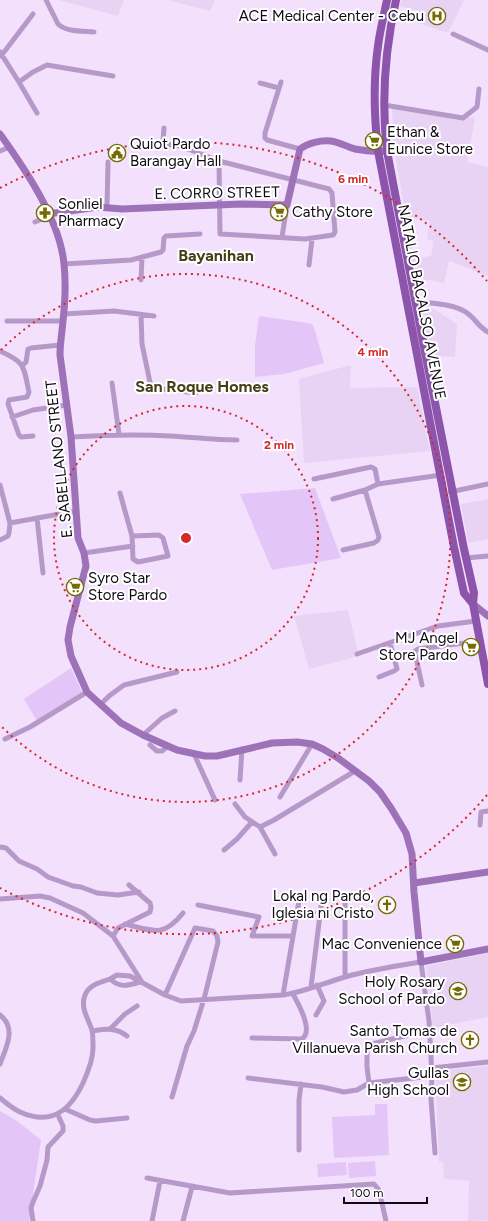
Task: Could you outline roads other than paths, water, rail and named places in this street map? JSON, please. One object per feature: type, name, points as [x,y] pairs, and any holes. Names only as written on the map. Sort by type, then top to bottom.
[{"type":"main road","name":"NATALIO BACALSO AVENUE","points":[[387,0],[378,45],[374,106],[444,494],[464,593],[473,604]]},
{"type":"main road","name":"NATALIO BACALSO AVENUE","points":[[396,0],[386,49],[382,151],[415,301],[474,593],[473,604],[488,684]]},
{"type":"street","points":[[46,0],[61,27],[66,29],[94,32]]},
{"type":"street","points":[[33,14],[1,55],[37,113]]},
{"type":"street","points":[[453,34],[488,50]]},
{"type":"street","points":[[19,82],[33,72],[47,65],[113,76]]},
{"type":"street","points":[[280,82],[265,133],[265,138],[267,140],[300,149],[304,146],[319,142],[331,141],[354,149],[382,151]]},
{"type":"street","points":[[260,83],[279,88]]},
{"type":"street","points":[[384,104],[463,118],[477,107],[479,89]]},
{"type":"street","points":[[164,128],[164,144],[180,146],[219,161],[328,189],[332,193],[335,232],[333,235],[312,239],[220,234],[219,161]]},
{"type":"street","name":"E. SABELLANO STREET","points":[[0,134],[10,147],[39,194],[60,238],[64,264],[64,318],[60,345],[71,437],[78,538],[84,553],[86,566],[70,627],[68,640],[71,656],[87,692],[100,705],[121,723],[168,746],[194,754],[217,756],[242,749],[279,742],[312,744],[338,758],[369,781],[380,792],[403,827],[412,854],[414,892],[430,1030],[432,1068],[430,1099],[435,1153]]},
{"type":"street","points":[[0,151],[10,147]]},
{"type":"street","name":"E. CORRO STREET","points":[[49,215],[98,207],[122,209],[241,204],[287,205],[300,149]]},
{"type":"street","points":[[107,208],[108,162]]},
{"type":"street","points":[[282,237],[287,205]]},
{"type":"street","points":[[35,222],[49,215]]},
{"type":"street","points":[[64,264],[131,260],[159,253],[163,250],[164,238],[166,236],[200,234]]},
{"type":"street","points":[[309,265],[312,239]]},
{"type":"street","points":[[141,280],[142,257]]},
{"type":"street","points":[[415,301],[458,308],[468,313],[488,332]]},
{"type":"street","points":[[7,321],[64,318],[114,310],[154,316]]},
{"type":"street","points":[[141,315],[142,344],[151,387],[196,394]]},
{"type":"street","points":[[23,365],[26,362],[28,350],[31,348],[60,345]]},
{"type":"street","points":[[0,351],[23,365],[30,392],[27,397],[9,400],[8,402],[19,435],[21,437],[33,436]]},
{"type":"street","points":[[112,383],[119,434]]},
{"type":"street","points":[[12,417],[33,410],[67,405]]},
{"type":"street","points":[[71,437],[119,434],[237,440]]},
{"type":"street","points":[[314,479],[371,467],[375,469],[378,484]]},
{"type":"street","points":[[333,499],[365,490],[378,484],[441,475]]},
{"type":"street","points":[[444,494],[488,484]]},
{"type":"street","points":[[0,485],[10,523],[10,533],[8,536],[0,540]]},
{"type":"street","points":[[343,550],[374,543],[378,540],[365,490]]},
{"type":"street","points":[[120,494],[132,536],[133,559],[138,562],[168,556],[163,538],[159,535],[132,536]]},
{"type":"street","points":[[10,523],[76,511]]},
{"type":"street","points":[[37,518],[43,573]]},
{"type":"street","points":[[84,553],[133,546]]},
{"type":"street","points":[[466,558],[488,556]]},
{"type":"street","points":[[473,604],[488,616]]},
{"type":"street","points":[[357,654],[438,626],[476,621]]},
{"type":"street","points":[[422,685],[415,651],[418,649],[480,641]]},
{"type":"street","points":[[379,677],[394,671],[397,668],[390,643]]},
{"type":"street","points":[[100,705],[124,685],[177,672]]},
{"type":"street","points":[[5,739],[30,727],[87,692]]},
{"type":"street","points":[[144,735],[162,718],[175,711]]},
{"type":"street","points":[[280,797],[312,744]]},
{"type":"street","points":[[150,745],[157,751],[168,746]]},
{"type":"street","points":[[240,780],[242,749]]},
{"type":"street","points":[[194,754],[215,800]]},
{"type":"street","points":[[260,827],[355,771]]},
{"type":"street","points":[[236,804],[245,817],[260,827],[276,854]]},
{"type":"street","points":[[480,825],[481,812],[488,811]]},
{"type":"street","points":[[224,850],[252,822]]},
{"type":"street","points":[[0,847],[6,848],[19,861],[37,869],[48,877],[73,886],[81,887],[97,893],[118,894],[139,892]]},
{"type":"street","points":[[414,883],[488,872]]},
{"type":"street","points":[[113,936],[118,928],[150,912],[150,903],[129,885]]},
{"type":"street","points":[[0,899],[40,896],[50,898],[83,913],[113,936],[141,982]]},
{"type":"street","points":[[345,898],[345,977]]},
{"type":"street","points":[[311,987],[322,899]]},
{"type":"street","points":[[283,995],[299,901]]},
{"type":"street","points":[[198,905],[260,917],[252,936],[292,936]]},
{"type":"street","points":[[125,924],[154,932],[169,927],[183,913]]},
{"type":"street","points":[[165,995],[195,928],[213,931],[217,936],[218,942],[204,999],[194,1031],[187,1046],[172,1097]]},
{"type":"street","points":[[0,1098],[20,1112],[39,1118],[58,1115],[65,1109],[80,1088],[93,1056],[92,1031],[84,1013],[84,997],[94,984],[117,975],[130,976],[165,995],[181,1000],[283,995],[293,994],[317,985],[374,969],[422,962],[488,949]]},
{"type":"street","points":[[110,979],[115,984],[127,986],[141,982]]},
{"type":"street","points":[[316,1015],[324,1001],[317,985]]},
{"type":"street","points":[[252,1038],[302,1039],[305,1037],[307,1034],[303,1016],[293,994]]},
{"type":"street","points":[[111,1028],[125,1014],[137,1006]]},
{"type":"street","points":[[0,1015],[10,1026],[9,1036],[0,1064]]},
{"type":"street","points":[[92,1031],[111,1028],[122,1032],[127,1036]]},
{"type":"street","points":[[369,1083],[367,1047],[372,1044],[405,1035],[430,1030]]},
{"type":"street","points":[[432,1068],[488,1062]]},
{"type":"street","points":[[248,1078],[301,1084],[344,1092],[357,1090],[369,1083],[432,1076]]},
{"type":"street","points":[[299,1150],[299,1100],[301,1084]]},
{"type":"street","points":[[65,1109],[90,1120],[96,1121],[127,1118]]},
{"type":"street","points":[[33,1221],[33,1202],[40,1186],[47,1160],[48,1147],[63,1131],[63,1126],[58,1115]]},
{"type":"street","points":[[147,1178],[230,1193],[374,1184],[379,1190],[386,1221]]},
{"type":"street","points":[[152,1221],[160,1181]]},
{"type":"street","points":[[183,1221],[192,1187]]},
{"type":"place","name":"ACE Medical Center - Cebu","points":[[437,16]]},
{"type":"place","name":"Ethan & Eunice Store","points":[[374,141]]},
{"type":"place","name":"Quiot Pardo Barangay Hall","points":[[117,153]]},
{"type":"place","name":"Cathy Store","points":[[279,212]]},
{"type":"place","name":"Sonliel Pharmacy","points":[[45,213]]},
{"type":"place","name":"Syro Star Store Pardo","points":[[75,587]]},
{"type":"place","name":"MJ Angel Store Pardo","points":[[471,647]]},
{"type":"place","name":"Lokal ng Pardo, Iglesia ni Cristo","points":[[387,905]]},
{"type":"place","name":"Mac Convenience","points":[[455,944]]},
{"type":"place","name":"Holy Rosary School of Pardo","points":[[458,991]]},
{"type":"place","name":"Santo Tomas de Villanueva Parish Church","points":[[470,1040]]},
{"type":"place","name":"Gullas High School","points":[[462,1082]]},
{"type":"district","name":"Bayanihan","points":[[216,255]]},
{"type":"district","name":"San Roque Homes","points":[[202,386]]}]
